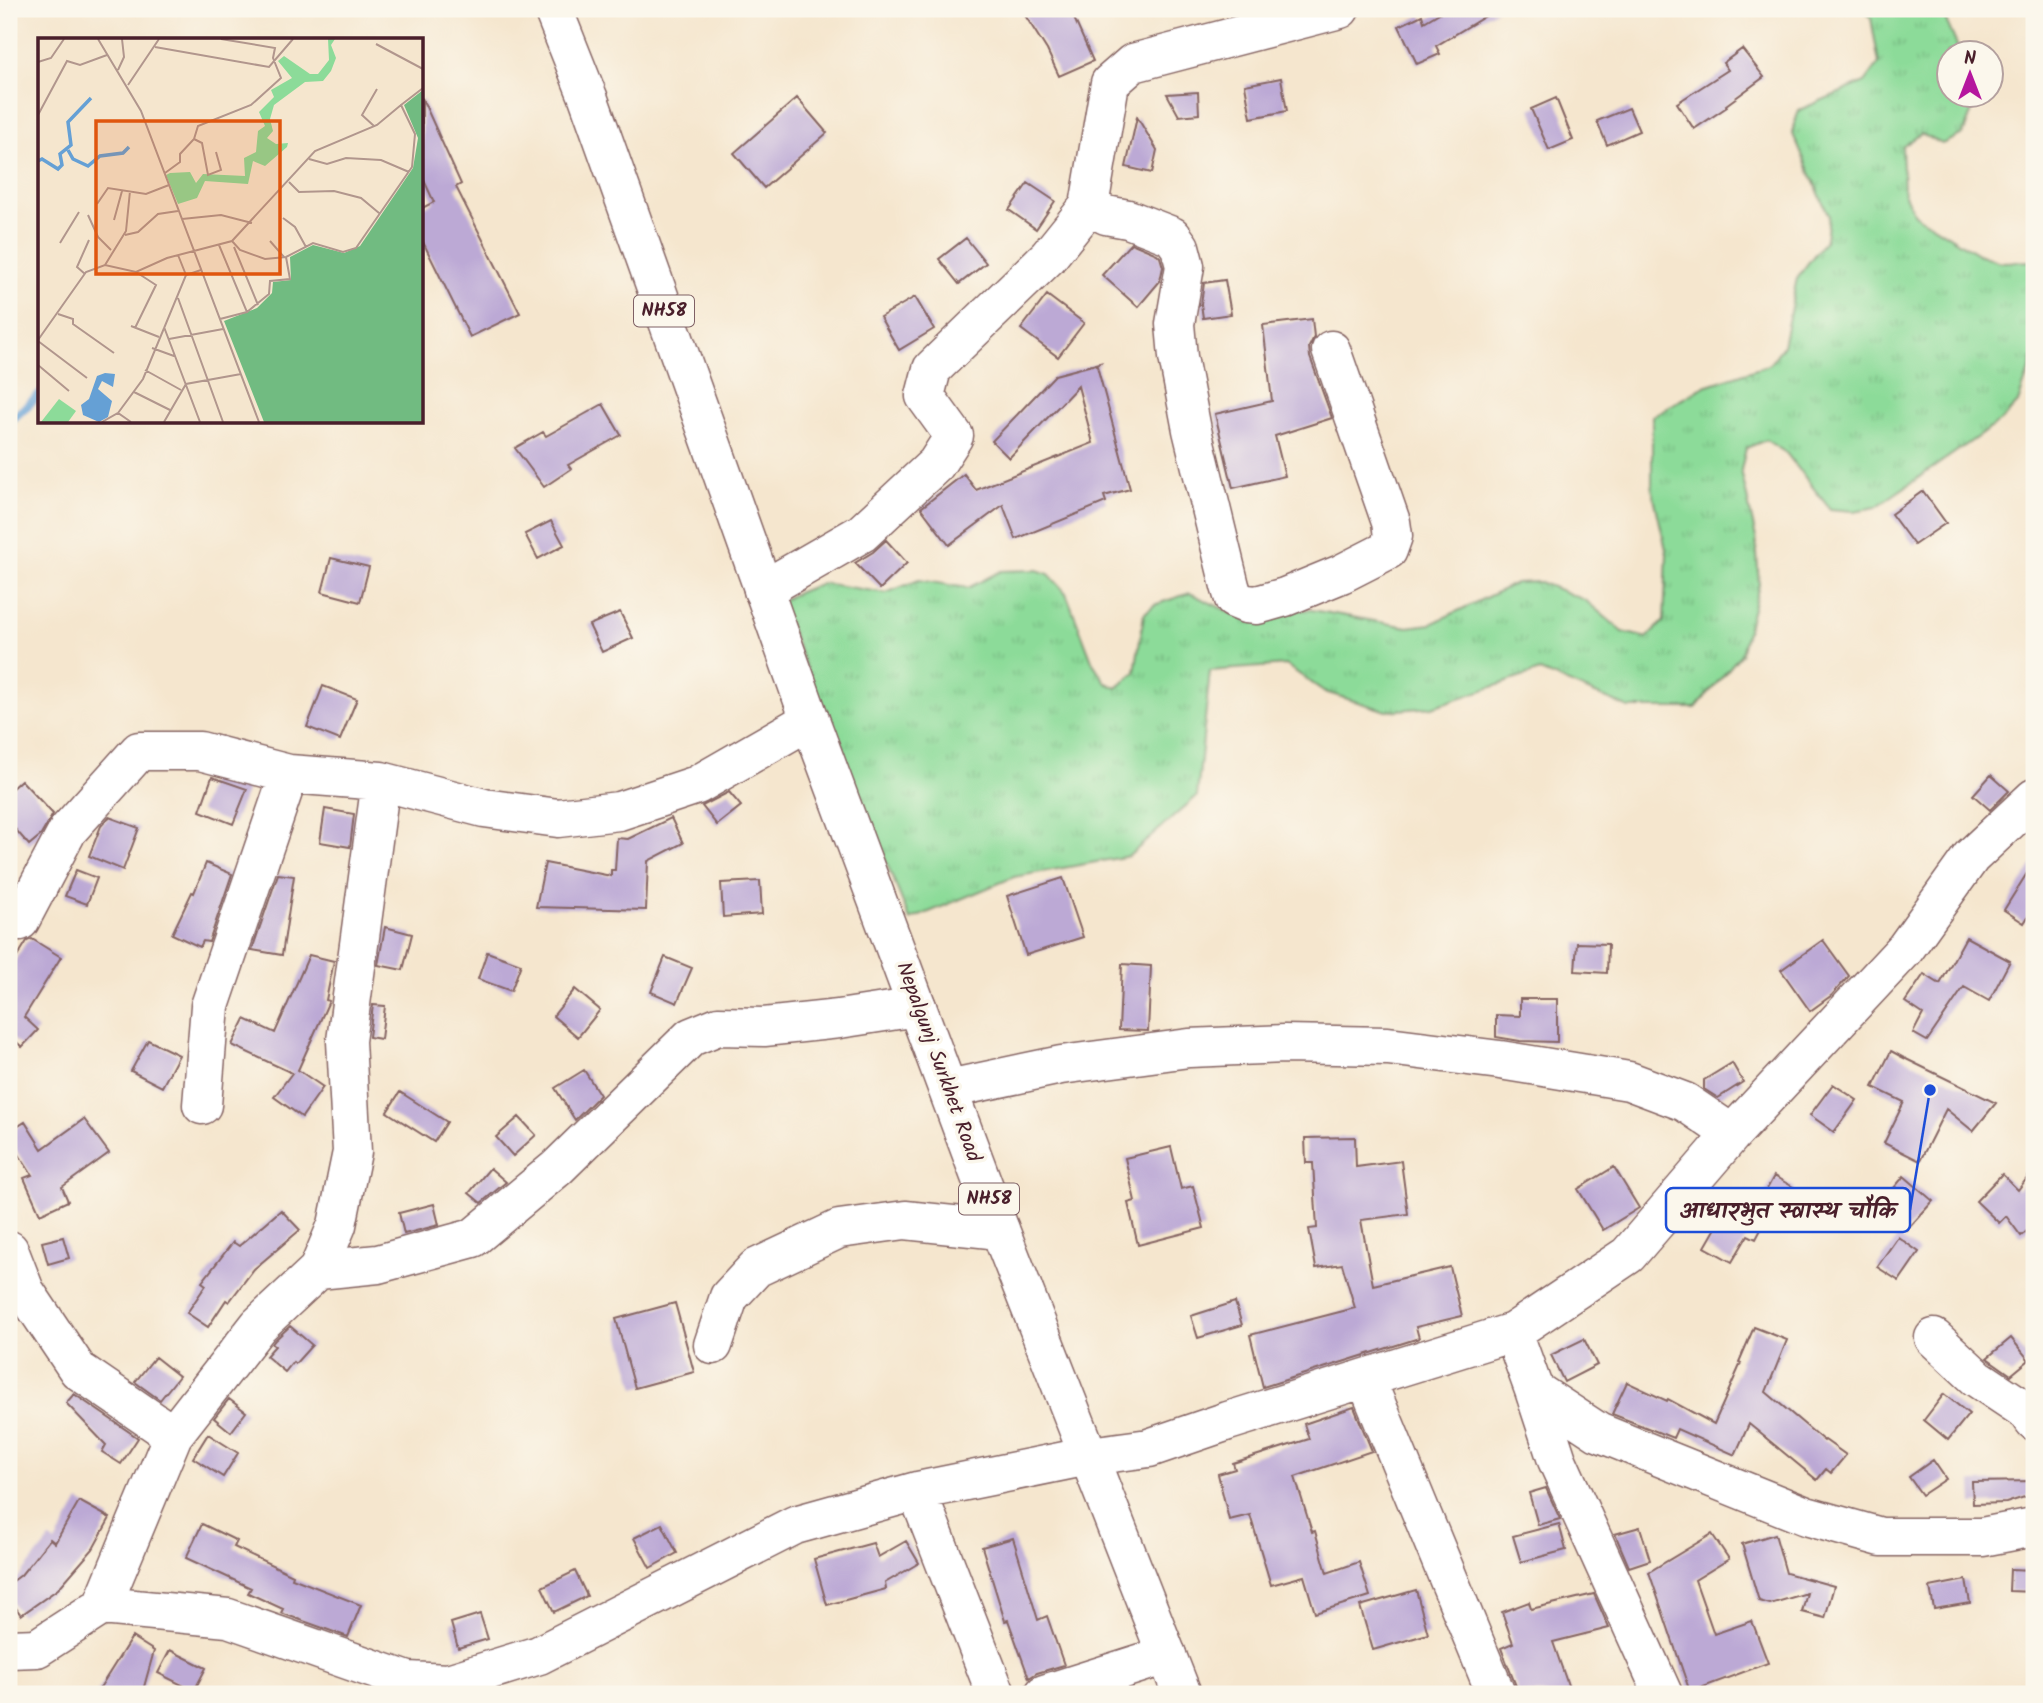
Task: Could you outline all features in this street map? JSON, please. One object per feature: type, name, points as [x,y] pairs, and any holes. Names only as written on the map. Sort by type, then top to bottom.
[{"type":"street","name":"NH58","points":[[553,9],[588,97],[806,711]]},
{"type":"street","points":[[768,602],[862,533],[936,464],[954,436],[925,396],[932,369],[1048,257],[1088,206],[1110,83],[1133,63],[1340,9]]},
{"type":"street","points":[[1088,206],[1106,215],[1128,219],[1172,236],[1180,247],[1185,266],[1175,324],[1185,393],[1230,586],[1234,599],[1246,604],[1257,605],[1285,597],[1341,574],[1388,550],[1393,536],[1391,522],[1331,350]]},
{"type":"street","points":[[20,921],[68,830],[139,751],[200,751],[289,774],[381,781],[484,808],[558,818],[619,811],[697,785],[806,711]]},
{"type":"street","name":"Nepalgunj Surkhet Road","points":[[806,711],[1000,1230],[1182,1694]]},
{"type":"street","points":[[202,1105],[210,1006],[289,774]]},
{"type":"street","points":[[9,1649],[37,1648],[102,1606],[173,1435],[259,1325],[318,1270],[337,1225],[352,1152],[346,1041],[381,781]]},
{"type":"street","points":[[102,1606],[228,1618],[408,1681],[453,1689],[539,1655],[795,1525],[917,1491],[1089,1456],[1149,1448],[1513,1332],[1628,1255],[1732,1134],[1905,949],[1971,857],[2034,798]]},
{"type":"street","points":[[318,1270],[378,1264],[473,1238],[558,1168],[691,1037],[718,1026],[764,1027],[917,1007]]},
{"type":"street","points":[[948,1089],[1061,1065],[1189,1048],[1284,1044],[1388,1046],[1500,1060],[1629,1081],[1685,1102],[1732,1134]]},
{"type":"street","points":[[713,1345],[729,1297],[756,1268],[839,1229],[905,1220],[1000,1230]]},
{"type":"street","points":[[9,1250],[25,1291],[78,1370],[173,1435]]},
{"type":"street","points":[[1513,1332],[1557,1460],[1662,1694]]},
{"type":"street","points":[[1934,1338],[1977,1378],[2028,1412],[2034,1421]]},
{"type":"street","points":[[1366,1379],[1496,1694]]},
{"type":"street","points":[[1534,1390],[1598,1432],[1806,1516],[1881,1537],[1982,1537],[2034,1527]]},
{"type":"street","points":[[917,1491],[996,1694]]},
{"type":"street","points":[[1044,1694],[1167,1655]]},
{"type":"green space","points":[[1864,9],[1941,9],[1954,38],[1934,38],[1934,108],[1972,108],[1972,111],[1963,134],[1942,144],[1921,134],[1902,147],[1904,193],[1914,214],[1978,254],[2000,262],[2034,261],[2034,355],[2018,403],[2002,420],[1876,507],[1854,511],[1830,509],[1786,453],[1766,440],[1746,448],[1741,470],[1756,538],[1759,585],[1741,654],[1696,708],[1629,708],[1540,671],[1432,707],[1387,711],[1325,692],[1286,665],[1210,671],[1197,796],[1129,856],[1014,877],[910,920],[779,602],[822,583],[886,593],[919,580],[968,588],[1001,571],[1037,570],[1049,574],[1066,593],[1093,663],[1106,683],[1117,688],[1135,672],[1144,614],[1154,605],[1190,593],[1242,618],[1279,609],[1312,610],[1408,627],[1431,624],[1516,583],[1540,582],[1585,600],[1623,632],[1647,638],[1664,621],[1667,554],[1652,488],[1652,416],[1705,386],[1769,365],[1783,346],[1797,278],[1826,239],[1829,216],[1792,132],[1799,110],[1865,82],[1879,63],[1871,18]]},
{"type":"building","points":[[1021,9],[1070,9],[1093,61],[1059,76],[1047,50]]},
{"type":"building","points":[[1446,9],[1497,9],[1436,46],[1440,54],[1417,64],[1399,26],[1422,15],[1424,22]]},
{"type":"building","points":[[1742,49],[1764,77],[1694,129],[1677,103],[1728,70],[1723,63]]},
{"type":"building","points":[[1281,78],[1287,111],[1251,118],[1245,85]]},
{"type":"building","points":[[1198,92],[1199,114],[1179,116],[1167,94]]},
{"type":"building","points":[[797,98],[827,133],[764,188],[734,153]]},
{"type":"building","points":[[1556,98],[1573,140],[1549,150],[1531,109]]},
{"type":"building","points":[[424,102],[461,184],[456,187],[520,313],[470,337],[424,244],[424,207],[434,202],[424,180]]},
{"type":"building","points":[[1629,108],[1639,131],[1607,145],[1597,121]]},
{"type":"building","points":[[1137,117],[1157,150],[1152,173],[1126,167]]},
{"type":"building","points":[[1028,183],[1055,201],[1036,229],[1009,210]]},
{"type":"building","points":[[966,238],[986,263],[959,284],[939,259]]},
{"type":"building","points":[[1131,243],[1157,254],[1163,267],[1160,281],[1138,307],[1102,275]]},
{"type":"building","points":[[1225,280],[1231,314],[1203,318],[1201,304],[1204,283]]},
{"type":"building","points":[[1047,295],[1084,323],[1058,357],[1021,329]]},
{"type":"building","points":[[915,297],[934,329],[899,350],[880,317]]},
{"type":"building","points":[[1312,319],[1314,337],[1309,347],[1310,357],[1332,418],[1275,436],[1285,476],[1233,488],[1215,414],[1272,401],[1263,325]]},
{"type":"building","points":[[1100,363],[1097,366],[1130,489],[1104,496],[1106,502],[1016,539],[1003,505],[949,545],[921,508],[964,474],[976,490],[1093,443],[1078,386],[1009,458],[992,441],[1055,375]]},
{"type":"building","points":[[603,404],[621,435],[568,465],[571,469],[544,487],[515,448],[543,432],[546,436]]},
{"type":"building","points":[[1923,491],[1946,523],[1914,545],[1891,514]]},
{"type":"building","points":[[551,521],[564,545],[538,559],[525,534]]},
{"type":"building","points":[[886,540],[907,563],[880,589],[855,563]]},
{"type":"building","points":[[331,558],[369,567],[360,602],[322,592]]},
{"type":"building","points":[[620,612],[633,638],[602,652],[589,625]]},
{"type":"building","points":[[323,686],[357,699],[340,740],[307,727]]},
{"type":"building","points":[[1991,775],[2009,791],[1990,810],[1973,795]]},
{"type":"building","points":[[212,777],[247,789],[233,824],[200,811]]},
{"type":"building","points":[[21,780],[53,814],[41,835],[29,845],[9,822],[9,791]]},
{"type":"building","points":[[729,792],[741,806],[717,825],[702,806]]},
{"type":"building","points":[[325,809],[354,814],[350,847],[320,842]]},
{"type":"building","points":[[109,817],[139,828],[123,870],[89,856],[101,826]]},
{"type":"building","points":[[671,818],[683,843],[648,861],[646,910],[536,907],[545,863],[611,876],[611,870],[615,870],[617,838],[628,839]]},
{"type":"building","points":[[2034,862],[2034,907],[2024,923],[2004,910]]},
{"type":"building","points":[[206,863],[232,874],[209,942],[203,941],[200,947],[172,934],[192,892],[194,893]]},
{"type":"building","points":[[76,870],[97,878],[87,904],[65,896]]},
{"type":"building","points":[[278,874],[294,876],[282,955],[252,950]]},
{"type":"building","points":[[1063,878],[1083,937],[1026,955],[1007,896]]},
{"type":"building","points":[[760,881],[762,914],[723,917],[721,883]]},
{"type":"building","points":[[385,927],[412,934],[403,970],[378,965]]},
{"type":"building","points":[[1966,937],[2010,961],[1989,1001],[1964,987],[1927,1041],[1913,1033],[1923,1014],[1905,1002],[1924,974],[1940,984]]},
{"type":"building","points":[[32,939],[61,957],[24,1017],[38,1030],[22,1047],[11,1037],[9,1041],[9,970],[27,941]]},
{"type":"building","points":[[1823,940],[1849,976],[1832,995],[1810,1011],[1781,970]]},
{"type":"building","points":[[1577,943],[1608,944],[1607,973],[1575,971]]},
{"type":"building","points":[[487,952],[521,964],[511,991],[478,979]]},
{"type":"building","points":[[309,955],[334,961],[326,1000],[329,1001],[298,1070],[323,1087],[302,1117],[274,1097],[292,1073],[232,1045],[245,1019],[275,1033]]},
{"type":"building","points":[[665,957],[692,968],[677,1003],[651,992]]},
{"type":"building","points":[[1122,964],[1151,966],[1148,1031],[1119,1030]]},
{"type":"building","points":[[575,989],[600,1010],[578,1037],[553,1016]]},
{"type":"building","points":[[1520,999],[1557,999],[1557,1042],[1496,1037],[1496,1015],[1520,1016]]},
{"type":"building","points":[[373,1005],[385,1006],[381,1039],[369,1037]]},
{"type":"building","points":[[148,1040],[179,1055],[162,1087],[131,1071]]},
{"type":"building","points":[[1891,1051],[1996,1103],[1973,1131],[1946,1109],[1920,1161],[1884,1143],[1904,1102],[1873,1087]]},
{"type":"building","points":[[1732,1063],[1743,1082],[1718,1098],[1704,1089],[1704,1080]]},
{"type":"building","points":[[584,1070],[600,1095],[575,1120],[555,1088]]},
{"type":"building","points":[[1833,1084],[1857,1100],[1834,1132],[1810,1115]]},
{"type":"building","points":[[400,1092],[447,1122],[434,1142],[387,1112]]},
{"type":"building","points":[[519,1117],[536,1135],[513,1156],[496,1137]]},
{"type":"building","points":[[84,1119],[109,1153],[62,1187],[68,1201],[40,1214],[24,1178],[32,1175],[9,1139],[9,1132],[25,1122],[42,1149]]},
{"type":"building","points":[[1355,1137],[1356,1167],[1401,1161],[1408,1214],[1361,1220],[1373,1285],[1450,1267],[1462,1316],[1416,1327],[1419,1338],[1263,1387],[1250,1335],[1355,1308],[1342,1264],[1316,1268],[1309,1229],[1317,1228],[1313,1163],[1306,1163],[1305,1138]]},
{"type":"building","points":[[1171,1147],[1181,1189],[1193,1186],[1204,1228],[1138,1245],[1128,1203],[1135,1201],[1125,1158]]},
{"type":"building","points":[[1614,1167],[1639,1208],[1603,1230],[1578,1189]]},
{"type":"building","points":[[490,1168],[506,1182],[481,1203],[469,1193]]},
{"type":"building","points":[[2034,1169],[2034,1225],[2021,1236],[2006,1216],[1999,1223],[1976,1201],[2002,1174],[2018,1190]]},
{"type":"building","points":[[1774,1176],[1795,1188],[1781,1212],[1761,1200]]},
{"type":"building","points":[[1904,1176],[1933,1201],[1907,1230],[1879,1206]]},
{"type":"building","points":[[434,1204],[439,1225],[404,1234],[399,1213]]},
{"type":"building","points":[[1738,1204],[1766,1220],[1756,1239],[1748,1235],[1732,1262],[1705,1247],[1720,1221],[1727,1225]]},
{"type":"building","points":[[281,1210],[300,1230],[254,1269],[229,1302],[226,1300],[208,1327],[187,1313],[206,1285],[202,1282],[233,1242],[239,1246]]},
{"type":"building","points":[[63,1237],[69,1258],[48,1264],[42,1242]]},
{"type":"building","points":[[1898,1237],[1919,1252],[1899,1281],[1877,1267]]},
{"type":"building","points":[[1235,1302],[1242,1325],[1198,1338],[1191,1316]]},
{"type":"building","points":[[675,1303],[694,1372],[635,1388],[616,1319]]},
{"type":"building","points":[[290,1326],[312,1345],[285,1372],[266,1356],[275,1346],[272,1344],[275,1340]]},
{"type":"building","points":[[1754,1327],[1787,1340],[1766,1392],[1824,1441],[1846,1455],[1831,1473],[1826,1469],[1817,1480],[1749,1424],[1735,1455],[1677,1429],[1673,1438],[1612,1414],[1627,1382],[1667,1401],[1668,1399],[1714,1424]]},
{"type":"building","points":[[2011,1338],[2029,1360],[2011,1375],[1987,1358]]},
{"type":"building","points":[[1584,1339],[1597,1365],[1564,1382],[1551,1355]]},
{"type":"building","points":[[155,1357],[179,1376],[160,1400],[135,1382]]},
{"type":"building","points":[[74,1394],[138,1438],[121,1464],[102,1452],[106,1445],[66,1403]]},
{"type":"building","points":[[1944,1394],[1969,1414],[1948,1440],[1924,1420]]},
{"type":"building","points":[[229,1399],[246,1412],[231,1432],[214,1418]]},
{"type":"building","points":[[1354,1407],[1372,1451],[1295,1477],[1327,1573],[1359,1562],[1370,1596],[1315,1613],[1304,1576],[1271,1585],[1250,1515],[1229,1520],[1218,1474],[1235,1469],[1233,1463],[1309,1439],[1304,1424]]},
{"type":"building","points":[[208,1434],[238,1453],[223,1477],[193,1458]]},
{"type":"building","points":[[1933,1460],[1946,1479],[1922,1495],[1909,1477]]},
{"type":"building","points":[[2034,1481],[2034,1494],[2006,1503],[1973,1504],[1972,1482]]},
{"type":"building","points":[[1546,1488],[1560,1519],[1538,1525],[1529,1493]]},
{"type":"building","points":[[79,1501],[110,1518],[93,1549],[58,1589],[21,1615],[9,1598],[9,1584],[21,1575],[50,1539],[55,1543]]},
{"type":"building","points":[[202,1524],[237,1541],[234,1547],[293,1575],[292,1578],[361,1605],[348,1637],[281,1613],[283,1609],[248,1593],[251,1588],[186,1558]]},
{"type":"building","points":[[662,1524],[677,1553],[650,1568],[634,1538]]},
{"type":"building","points":[[1559,1524],[1566,1550],[1521,1562],[1513,1536]]},
{"type":"building","points":[[1640,1527],[1650,1560],[1629,1567],[1615,1534]]},
{"type":"building","points":[[1712,1534],[1729,1559],[1695,1580],[1714,1634],[1752,1621],[1768,1663],[1690,1692],[1649,1572]]},
{"type":"building","points":[[1775,1534],[1786,1573],[1834,1586],[1825,1618],[1802,1612],[1807,1593],[1770,1604],[1759,1601],[1742,1544]]},
{"type":"building","points":[[1013,1538],[1038,1620],[1047,1616],[1064,1665],[1029,1678],[1008,1620],[1005,1621],[982,1547]]},
{"type":"building","points":[[906,1541],[919,1563],[885,1583],[886,1589],[827,1605],[814,1559],[873,1543],[878,1557]]},
{"type":"building","points":[[2010,1569],[2034,1570],[2034,1592],[2009,1591]]},
{"type":"building","points":[[575,1571],[587,1596],[554,1612],[542,1587]]},
{"type":"building","points":[[1966,1580],[1970,1603],[1934,1609],[1930,1587]]},
{"type":"building","points":[[1416,1590],[1428,1634],[1373,1650],[1360,1606]]},
{"type":"building","points":[[1594,1594],[1609,1628],[1553,1642],[1571,1694],[1517,1694],[1501,1648],[1513,1643],[1502,1612],[1529,1602],[1531,1609]]},
{"type":"building","points":[[480,1614],[488,1639],[458,1648],[451,1623]]},
{"type":"building","points":[[132,1637],[154,1651],[142,1694],[96,1694]]},
{"type":"building","points":[[170,1650],[206,1668],[194,1691],[158,1673]]},
{"type":"waterway","points":[[9,422],[38,396]]},
{"type":"place","name":"आधारभुत स्वास्थ चौकि","points":[[1930,1090]]}]
